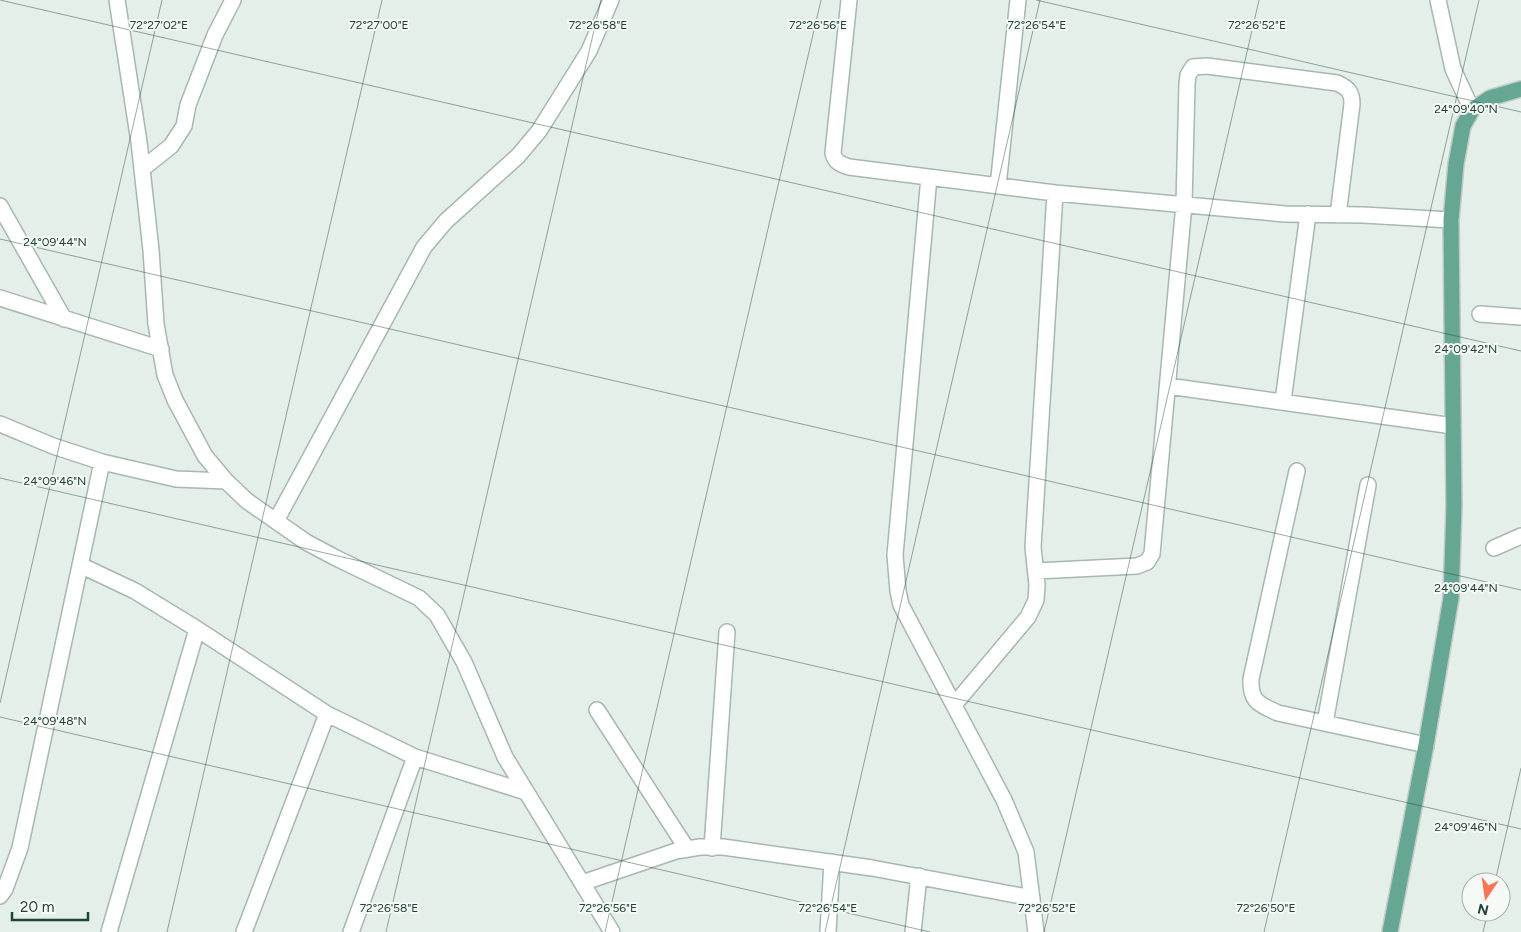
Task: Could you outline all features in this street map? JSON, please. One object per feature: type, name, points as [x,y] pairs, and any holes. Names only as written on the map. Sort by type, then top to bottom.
[{"type":"main road","points":[[1390,932],[1426,746],[1451,598],[1454,506],[1451,220],[1456,164],[1463,126],[1472,110],[1490,98],[1521,89]]},
{"type":"street","points":[[117,0],[142,169],[151,250],[156,324],[166,375],[175,400],[205,456],[226,481],[248,501],[306,542],[418,598],[438,616],[464,662],[506,757],[612,932]]},
{"type":"street","points":[[142,169],[171,146],[184,126],[188,105],[215,35],[233,0]]},
{"type":"street","points":[[276,521],[424,246],[446,221],[518,156],[539,130],[589,51],[611,0]]},
{"type":"street","points":[[849,0],[833,153],[834,159],[840,164],[849,167],[1055,193],[1285,214],[1451,220]]},
{"type":"street","points":[[998,186],[1018,0]]},
{"type":"street","points":[[1438,0],[1453,69],[1472,110]]},
{"type":"street","points":[[1036,571],[1137,566],[1147,562],[1152,554],[1184,204],[1187,84],[1188,75],[1193,67],[1207,66],[1337,83],[1349,90],[1352,104],[1338,215]]},
{"type":"street","points":[[929,177],[895,555],[898,591],[901,604],[1004,800],[1026,852],[1036,932]]},
{"type":"street","points":[[954,704],[1028,617],[1036,600],[1037,585],[1033,547],[1055,193]]},
{"type":"street","points":[[0,206],[64,319]]},
{"type":"street","points":[[1283,401],[1308,214]]},
{"type":"street","points":[[0,298],[160,349]]},
{"type":"street","points":[[1480,314],[1521,317]]},
{"type":"street","points":[[1168,386],[1453,426]]},
{"type":"street","points":[[0,424],[53,446],[102,462],[176,479],[226,481]]},
{"type":"street","points":[[0,896],[5,889],[20,848],[102,462]]},
{"type":"street","points":[[1297,471],[1254,670],[1251,688],[1252,696],[1259,704],[1278,713],[1426,746]]},
{"type":"street","points":[[1325,723],[1368,485]]},
{"type":"street","points":[[1494,548],[1521,536]]},
{"type":"street","points":[[80,565],[135,591],[327,714],[415,757],[526,792]]},
{"type":"street","points":[[109,932],[197,629]]},
{"type":"street","points":[[712,848],[727,632]]},
{"type":"street","points":[[597,710],[687,849]]},
{"type":"street","points":[[244,932],[327,714]]},
{"type":"street","points":[[351,932],[415,757]]},
{"type":"street","points":[[582,883],[676,850],[723,847],[919,876],[1032,898]]},
{"type":"street","points":[[828,932],[832,862]]},
{"type":"street","points":[[913,932],[919,876]]}]
